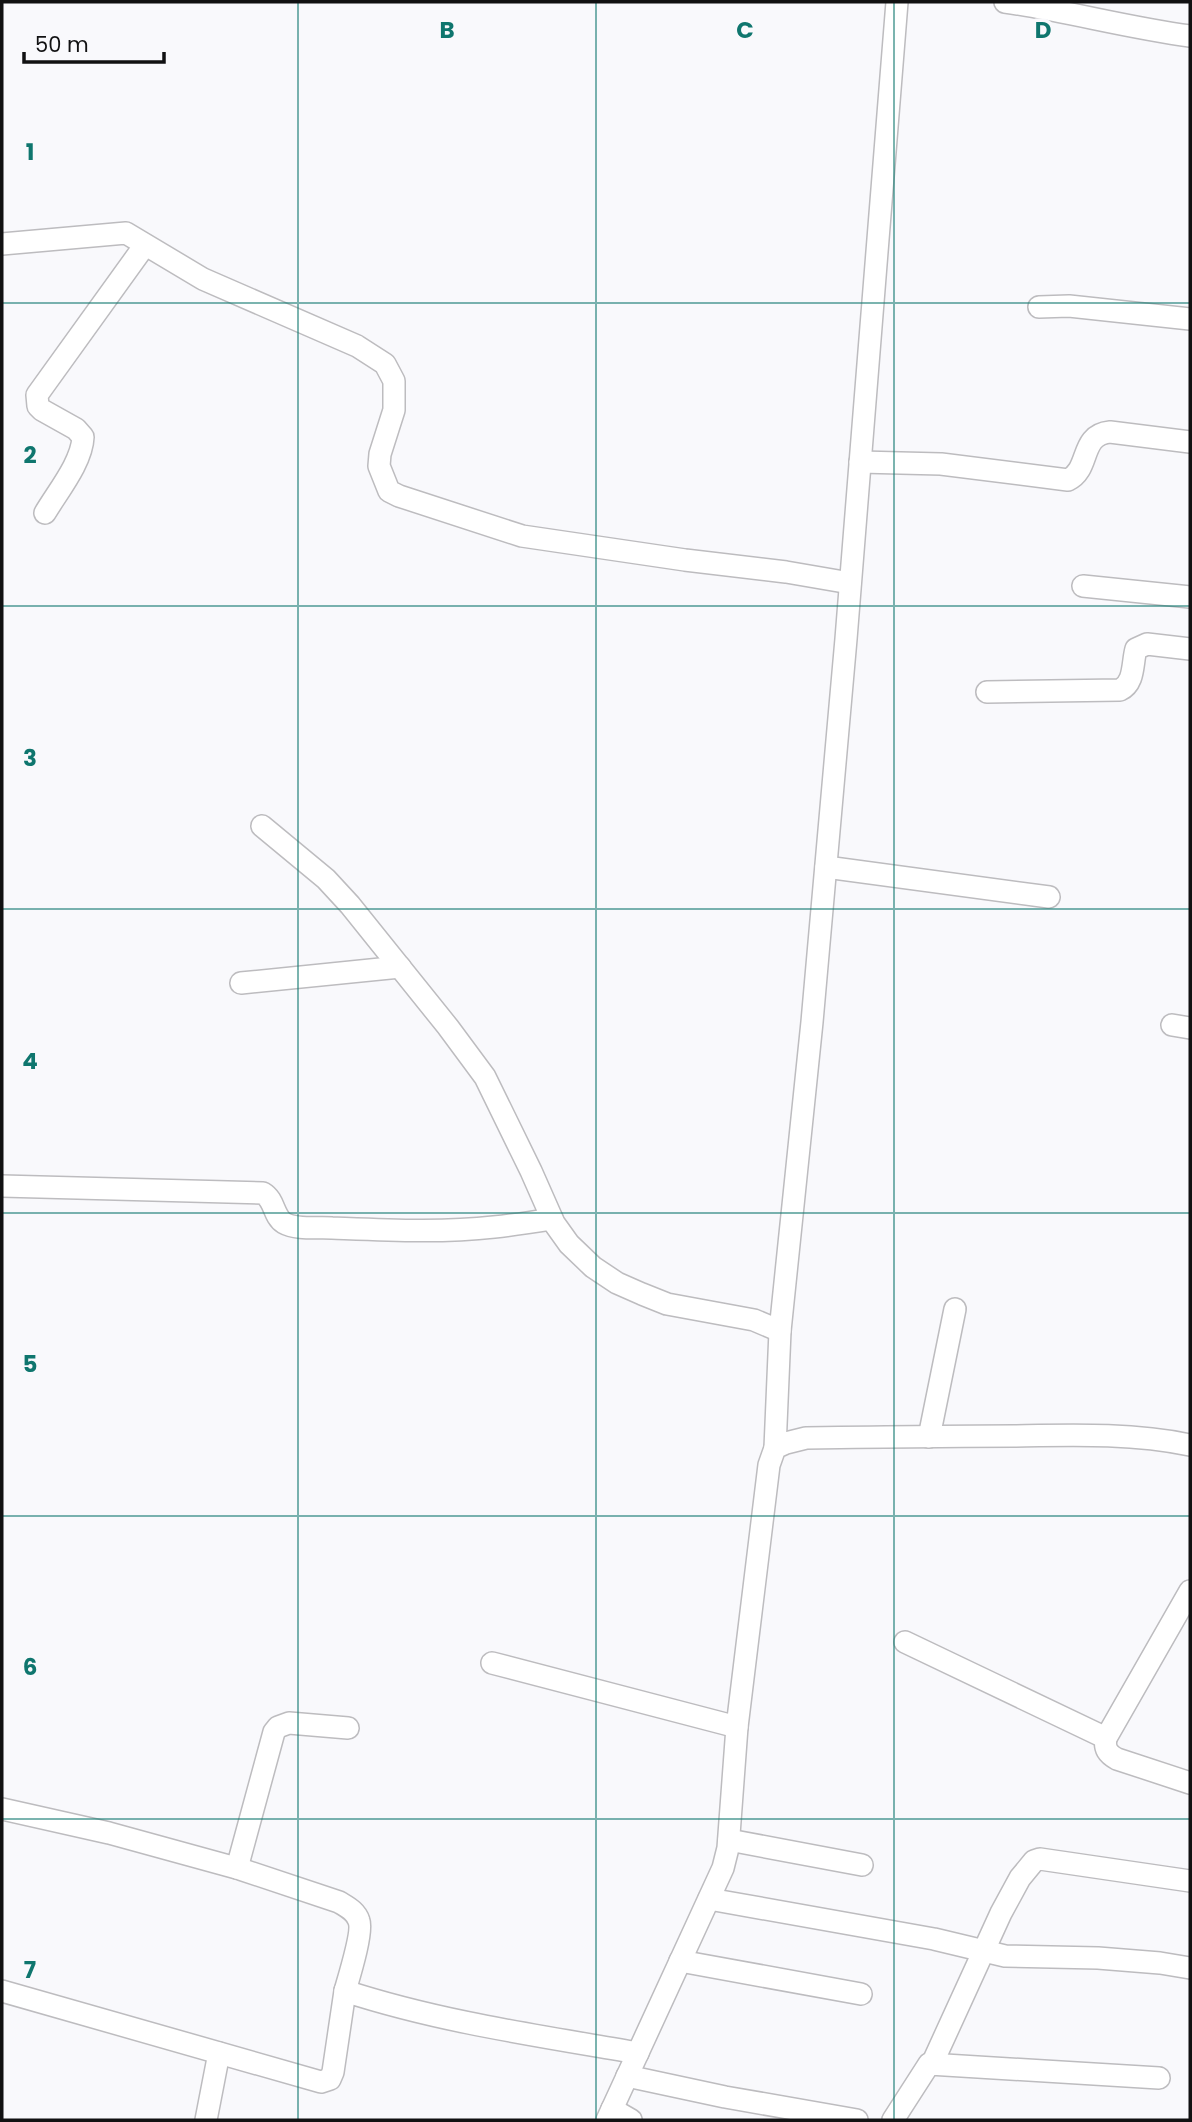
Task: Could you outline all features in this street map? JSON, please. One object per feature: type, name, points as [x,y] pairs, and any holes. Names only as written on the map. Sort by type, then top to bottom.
[{"type":"street","points":[[631,2120],[609,2114],[723,1868],[729,1840],[737,1727],[769,1465],[775,1448],[780,1331],[826,867],[897,2]]},
{"type":"street","points":[[1005,2],[1190,36]]},
{"type":"street","points":[[2,244],[126,233],[203,279],[358,346],[385,363],[394,381],[394,410],[380,454],[379,466],[388,491],[522,536],[850,583]]},
{"type":"street","points":[[45,513],[77,460],[83,437],[76,429],[38,407],[37,395],[145,245]]},
{"type":"street","points":[[1039,307],[1069,306],[1190,319]]},
{"type":"street","points":[[860,462],[941,464],[1068,480],[1079,470],[1089,446],[1101,433],[1190,442]]},
{"type":"street","points":[[1083,586],[1190,597]]},
{"type":"street","points":[[987,692],[1120,690],[1127,687],[1130,681],[1136,649],[1141,646],[1147,644],[1190,649]]},
{"type":"street","points":[[262,826],[350,905],[485,1077],[552,1219],[569,1244],[593,1267],[617,1283],[667,1304],[754,1320],[780,1331]]},
{"type":"street","points":[[826,867],[1049,897]]},
{"type":"street","points":[[241,983],[400,967]]},
{"type":"street","points":[[2,1186],[263,1193],[271,1200],[284,1223],[296,1226],[458,1229],[492,1228],[552,1219]]},
{"type":"street","points":[[929,1437],[956,1309]]},
{"type":"street","points":[[775,1448],[806,1438],[1090,1435],[1136,1437],[1190,1445]]},
{"type":"street","points":[[1190,1591],[1107,1738],[1106,1750],[1117,1759],[1190,1783]]},
{"type":"street","points":[[905,1642],[1107,1738]]},
{"type":"street","points":[[492,1664],[737,1727]]},
{"type":"street","points":[[237,1868],[274,1732],[278,1727],[289,1723],[348,1728]]},
{"type":"street","points":[[2,1809],[109,1833],[237,1868],[339,1902],[357,1915],[360,1928],[345,1991],[333,2072],[326,2082],[316,2082],[2,1992]]},
{"type":"street","points":[[729,1840],[862,1865]]},
{"type":"street","points":[[932,2064],[983,1951],[1020,1878],[1034,1860],[1190,1881]]},
{"type":"street","points":[[709,1899],[934,1939],[1005,1956],[1098,1958],[1190,1968]]},
{"type":"street","points":[[680,1961],[862,1994]]},
{"type":"street","points":[[345,1991],[451,2020],[638,2053]]},
{"type":"street","points":[[206,2120],[219,2053]]},
{"type":"street","points":[[893,2120],[927,2066],[932,2064],[1159,2078]]},
{"type":"street","points":[[627,2076],[857,2120]]}]
